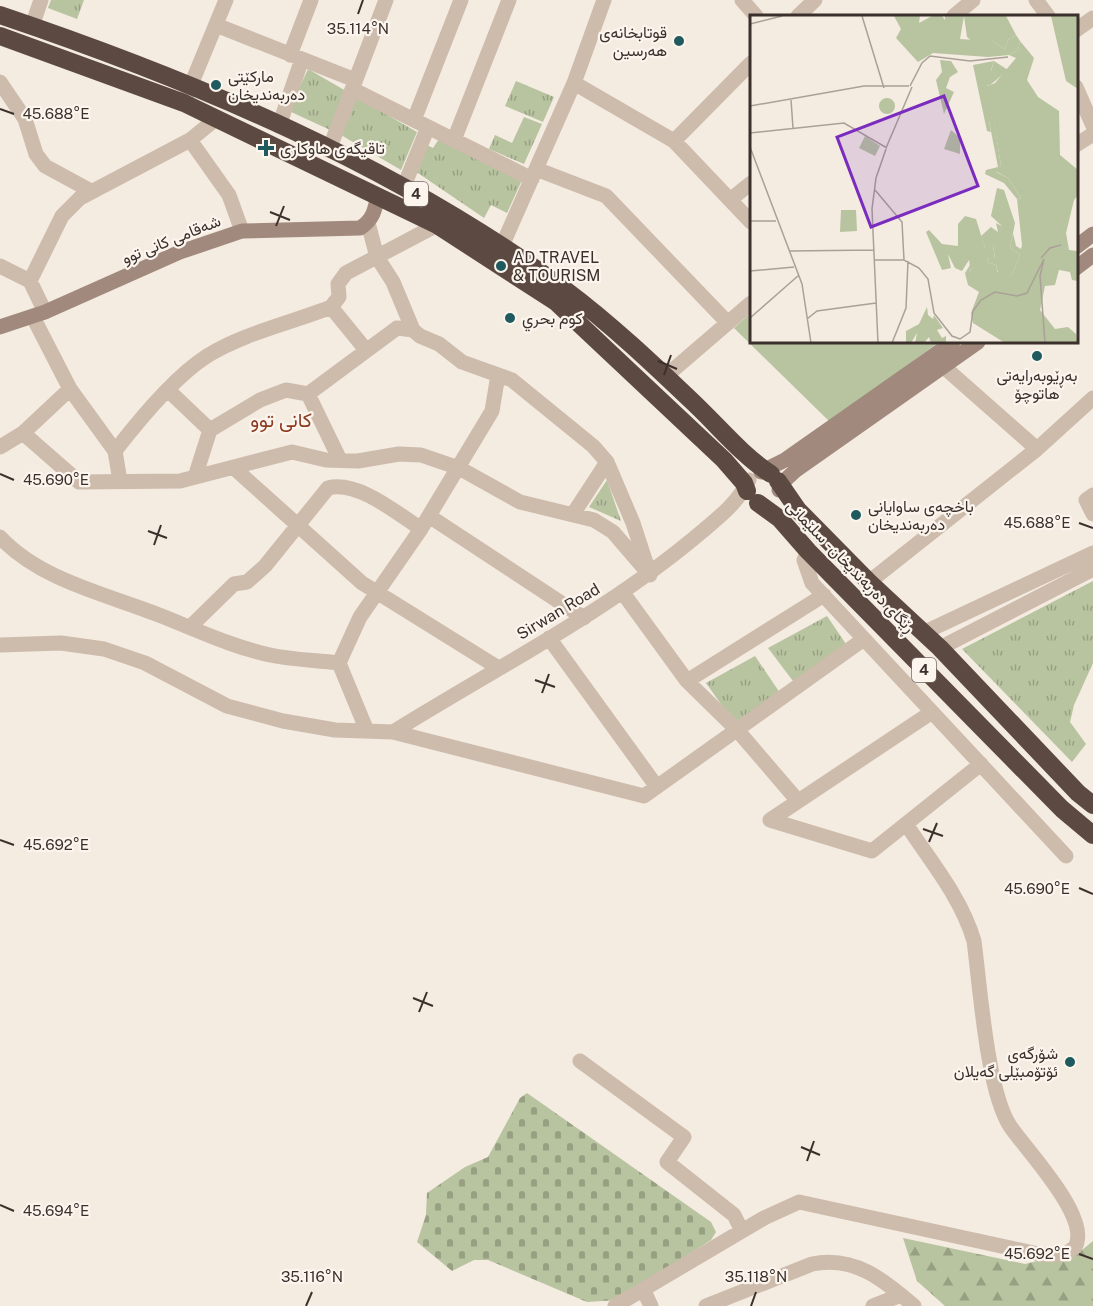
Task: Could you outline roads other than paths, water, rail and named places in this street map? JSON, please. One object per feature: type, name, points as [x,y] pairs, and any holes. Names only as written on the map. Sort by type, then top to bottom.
[{"type":"highway","name":"4","points":[[0,15],[192,84],[404,186],[502,246],[566,290],[666,376],[744,453],[763,485]]},
{"type":"highway","name":"4","points":[[0,36],[184,102],[437,225],[556,302],[724,459],[763,485]]},
{"type":"highway","name":"ڕێگای دەربەندیخان - سلێمانی","points":[[763,485],[780,519],[808,551],[1062,809],[1093,835]]},
{"type":"highway","name":"ڕێگای دەربەندیخان - سلێمانی","points":[[763,485],[789,501],[869,582],[940,648],[1078,793],[1093,805]]},
{"type":"street","points":[[32,26],[41,0]]},
{"type":"street","points":[[184,102],[226,0]]},
{"type":"street","points":[[279,126],[311,0]]},
{"type":"street","points":[[329,150],[386,0]]},
{"type":"street","points":[[404,186],[421,124],[461,0]]},
{"type":"street","points":[[454,140],[509,0]]},
{"type":"street","points":[[502,246],[574,83],[604,0]]},
{"type":"street","points":[[742,0],[755,15]]},
{"type":"street","points":[[799,15],[815,0]]},
{"type":"street","points":[[955,15],[973,0]]},
{"type":"street","points":[[1036,0],[1047,15]]},
{"type":"street","points":[[1078,29],[1093,18]]},
{"type":"street","points":[[216,25],[296,57],[354,84],[421,124],[454,140],[534,174],[606,196],[728,323]]},
{"type":"street","points":[[674,141],[750,64]]},
{"type":"street","points":[[0,82],[25,119],[36,154],[45,166],[91,191]]},
{"type":"street","points":[[574,83],[674,141],[750,221]]},
{"type":"street","points":[[1078,89],[1093,126]]},
{"type":"street","points":[[120,481],[115,451],[70,388],[39,314],[30,281],[62,216],[91,191],[190,140],[217,118]]},
{"type":"street","points":[[1078,144],[1093,134]]},
{"type":"street","points":[[190,140],[229,195],[242,231]]},
{"type":"street","points":[[730,200],[750,184]]},
{"type":"street","points":[[378,195],[375,212],[368,223],[377,257],[393,282],[413,330],[420,336],[439,344],[462,362],[512,380],[593,446],[607,462],[633,523],[650,575]]},
{"type":"street","name":"شەقامی کانی توو","points":[[0,327],[39,314],[180,252],[242,231],[360,228],[368,223]]},
{"type":"street","points":[[115,451],[169,391],[207,356],[238,341],[331,307],[339,297],[338,284],[346,273],[437,225]]},
{"type":"street","points":[[1078,246],[1093,234]]},
{"type":"street","points":[[1078,267],[1093,255]]},
{"type":"street","points":[[0,267],[30,281]]},
{"type":"street","points":[[666,376],[750,304]]},
{"type":"street","points":[[331,307],[366,350]]},
{"type":"street","points":[[195,477],[210,429],[260,400],[286,390],[308,394],[397,328],[413,330]]},
{"type":"street","points":[[763,485],[785,460],[950,344]]},
{"type":"street","points":[[763,485],[796,470],[975,344]]},
{"type":"street","points":[[944,367],[1037,449]]},
{"type":"street","points":[[367,730],[339,663],[360,617],[425,522],[492,411],[498,375]]},
{"type":"street","points":[[0,447],[23,434],[70,388]]},
{"type":"street","points":[[169,391],[210,429]]},
{"type":"street","points":[[308,394],[340,460]]},
{"type":"street","points":[[869,582],[1037,449],[1093,398]]},
{"type":"street","points":[[23,434],[79,482],[180,481],[292,452],[340,460],[421,455],[459,468],[520,502],[594,520],[613,532],[650,575]]},
{"type":"street","points":[[573,514],[607,462]]},
{"type":"street","points":[[234,468],[362,583],[497,668]]},
{"type":"street","points":[[190,627],[234,584],[247,582],[265,566],[328,488],[340,484],[425,522],[584,618]]},
{"type":"street","name":"Sirwan Road","points":[[393,732],[584,618],[650,575],[731,508],[763,485]]},
{"type":"street","points":[[1093,495],[1086,501],[1093,514]]},
{"type":"street","points":[[2,543],[20,555],[69,580],[230,644],[272,656],[339,663]]},
{"type":"street","points":[[808,551],[804,560],[808,576],[824,595],[1066,856]]},
{"type":"street","points":[[923,633],[1093,553]]},
{"type":"street","points":[[940,648],[1093,569]]},
{"type":"street","points":[[623,593],[687,681],[738,731],[798,801]]},
{"type":"street","points":[[687,681],[824,595]]},
{"type":"street","points":[[549,638],[657,787]]},
{"type":"street","points":[[0,645],[61,643],[104,650],[145,663],[227,706],[283,721],[335,730],[393,732],[644,796],[864,639]]},
{"type":"street","points":[[932,712],[770,820],[872,851],[981,764]]},
{"type":"street","points":[[615,1306],[742,1231],[799,1202],[1043,1255],[1066,1254],[1077,1243],[1077,1231],[1066,1203],[1002,1111],[992,1064],[974,941],[968,923],[960,905],[906,824]]},
{"type":"street","points":[[580,1061],[684,1137],[667,1162],[734,1215],[742,1231]]},
{"type":"street","points":[[706,1306],[812,1264],[829,1261],[862,1268],[914,1306]]},
{"type":"street","points":[[643,1288],[651,1306]]},
{"type":"street","points":[[873,1306],[901,1295]]},
{"type":"place","name":"قوتابخانەی هەرسین","points":[[679,41]]},
{"type":"place","name":"مارکێتی دەربەندیخان","points":[[216,85]]},
{"type":"place","name":"تاقیگەی هاوکاری","points":[[266,148]]},
{"type":"place","name":"AD TRAVEL & TOURISM","points":[[501,266]]},
{"type":"place","name":"کوم بحري","points":[[510,318]]},
{"type":"place","name":"بەڕێوبەرایەتی هاتوچۆ","points":[[1037,356]]},
{"type":"place","name":"باخچەی ساوایانی دەربەندیخان","points":[[856,515]]},
{"type":"place","name":"شۆرگه‌ى ئۆتۆمبێلى گه‌یلان","points":[[1070,1062]]},
{"type":"district","name":"کانی توو","points":[[281,420]]}]
